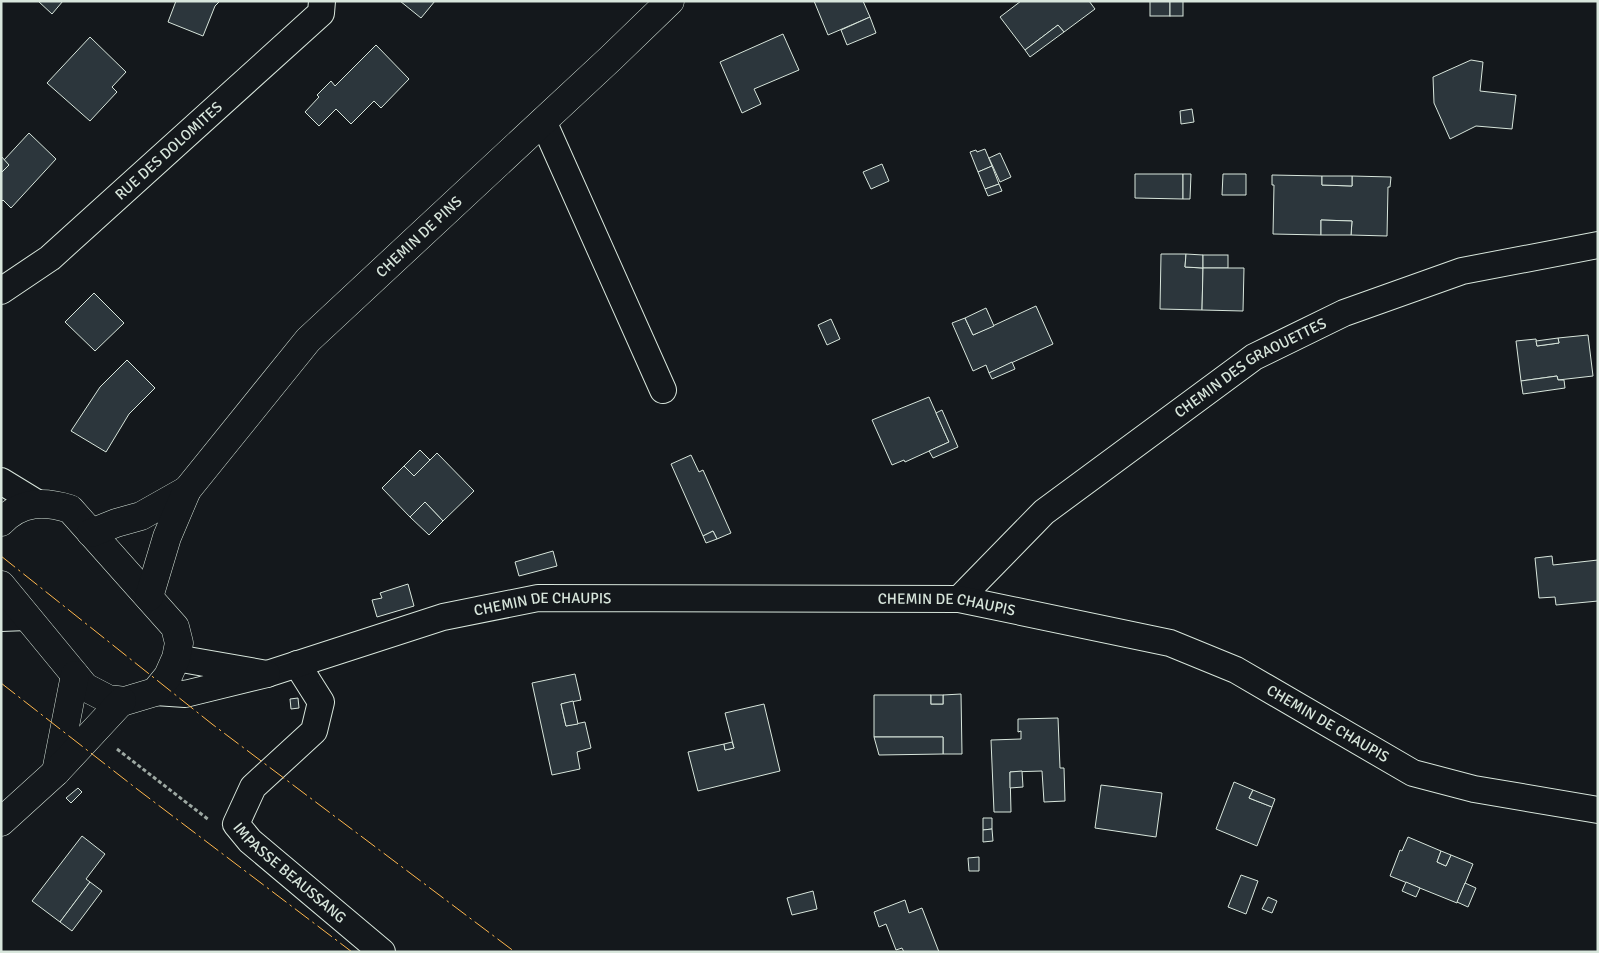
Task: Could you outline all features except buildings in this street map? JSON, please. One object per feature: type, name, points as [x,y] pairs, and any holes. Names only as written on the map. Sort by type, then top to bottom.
[{"type":"street","name":"RUE DES DOLOMITES","points":[[1,291],[50,258],[321,13],[322,1]]},
{"type":"street","name":"CHEMIN DE PINS","points":[[149,597],[167,537],[187,490],[308,340],[670,1]]},
{"type":"street","points":[[542,121],[663,390]]},
{"type":"street","name":"CHEMIN DES GRAOUETTES","points":[[959,599],[1044,512],[1254,358],[1344,313],[1462,271],[1598,245]]},
{"type":"street","points":[[1,481],[37,502],[70,508],[175,627],[180,643],[168,676],[156,692],[122,701],[108,699],[86,687],[14,617],[1,585]]},
{"type":"street","name":"CHEMIN DE PINS","points":[[91,533],[141,516],[187,490]]},
{"type":"street","points":[[1,522],[19,509],[37,502]]},
{"type":"street","name":"CHEMIN DE CHAUPIS","points":[[156,692],[185,694],[267,674],[443,617],[538,598],[959,599],[1170,643],[1236,670],[1413,773],[1474,789],[1598,810]]},
{"type":"street","name":"CHEMIN DE CHAUPIS","points":[[176,658],[267,674]]},
{"type":"street","name":"IMPASSE BEAUSSANG","points":[[297,664],[321,702],[314,731],[253,787],[236,824],[250,841],[382,952]]},
{"type":"street","points":[[56,772],[75,676]]},
{"type":"street","points":[[1,822],[56,772],[122,701]]},
{"type":"path","points":[[91,734],[110,744],[214,823],[236,824]]},
{"type":"power","points":[[1,556],[212,724],[515,952]]},
{"type":"power","points":[[1,683],[352,952]]}]
